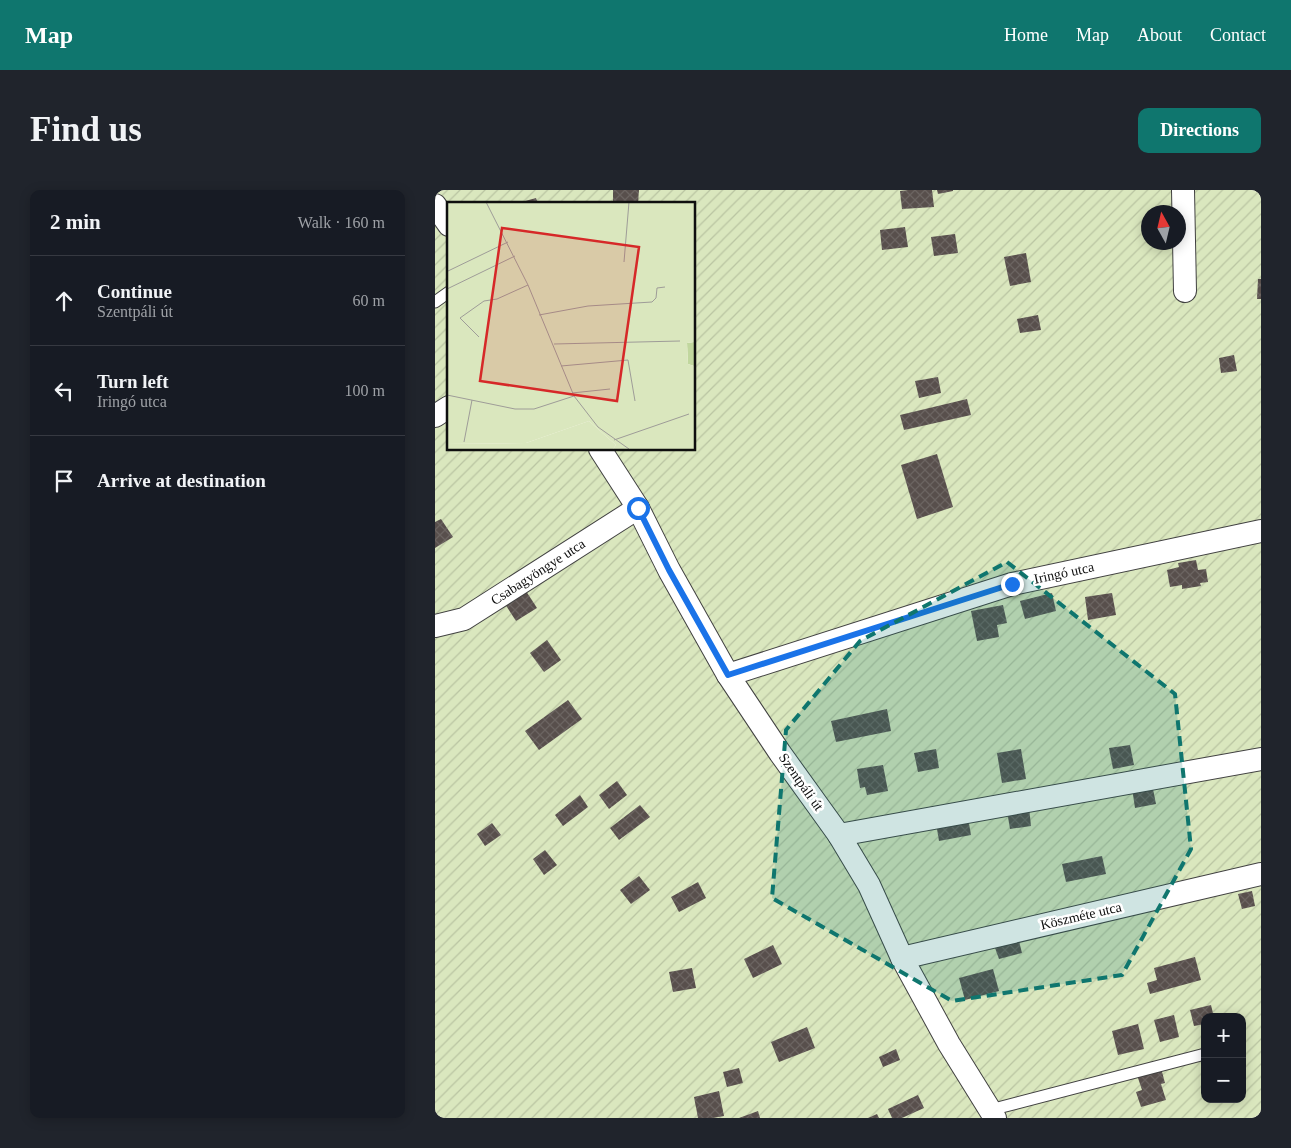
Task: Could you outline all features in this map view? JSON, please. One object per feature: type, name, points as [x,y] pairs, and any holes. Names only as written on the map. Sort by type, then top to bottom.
[{"type":"street","points":[[1183,190],[1185,291]]},
{"type":"street","points":[[435,205],[447,222]]},
{"type":"street","points":[[435,416],[447,408]]},
{"type":"street","name":"Szentpáli út","points":[[601,450],[638,508],[669,570],[728,675],[780,753],[839,835],[869,885],[901,958],[949,1044],[993,1114]]},
{"type":"street","name":"Csabagyöngye utca","points":[[435,626],[464,619],[638,508]]},
{"type":"street","name":"Iringó utca","points":[[728,675],[1012,584],[1261,531]]},
{"type":"street","points":[[839,835],[1261,759]]},
{"type":"street","name":"Köszméte utca","points":[[901,958],[1261,874]]},
{"type":"lane","points":[[435,302],[447,293]]},
{"type":"lane","points":[[993,1114],[1201,1055]]},
{"type":"highlighted area","points":[[1007,562],[1175,694],[1191,849],[1122,975],[952,1001],[772,898],[786,730],[860,641]]},
{"type":"green space","points":[[435,190],[1261,190],[1261,1118],[435,1118]]},
{"type":"building","points":[[613,190],[639,190],[638,202],[613,202]]},
{"type":"building","points":[[932,190],[934,207],[902,209],[900,191]]},
{"type":"building","points":[[937,190],[953,190],[953,191],[938,194]]},
{"type":"building","points":[[536,198],[537,202],[522,202]]},
{"type":"building","points":[[905,227],[908,247],[882,250],[880,230]]},
{"type":"building","points":[[955,234],[958,253],[934,256],[931,237]]},
{"type":"building","points":[[1026,253],[1031,282],[1010,286],[1004,257]]},
{"type":"building","points":[[1258,279],[1261,279],[1261,299],[1257,299]]},
{"type":"building","points":[[1038,315],[1041,330],[1020,333],[1017,319]]},
{"type":"building","points":[[1234,355],[1237,371],[1221,373],[1219,358]]},
{"type":"building","points":[[938,377],[941,393],[919,398],[915,381]]},
{"type":"building","points":[[967,399],[971,415],[904,430],[900,415]]},
{"type":"building","points":[[937,454],[953,507],[917,519],[901,465]]},
{"type":"building","points":[[441,519],[453,537],[435,548],[435,522]]},
{"type":"building","points":[[1196,560],[1198,570],[1206,569],[1208,582],[1200,583],[1201,586],[1182,589],[1182,585],[1170,587],[1167,570],[1179,567],[1178,563]]},
{"type":"building","points":[[526,591],[537,608],[516,621],[505,604]]},
{"type":"building","points":[[1052,593],[1056,611],[1025,619],[1020,601]]},
{"type":"building","points":[[1112,593],[1116,615],[1088,620],[1085,597]]},
{"type":"building","points":[[1003,605],[1007,623],[997,625],[999,637],[977,641],[971,611]]},
{"type":"building","points":[[547,640],[561,660],[544,672],[530,653]]},
{"type":"building","points":[[568,700],[582,719],[539,750],[525,731]]},
{"type":"building","points":[[887,709],[891,731],[836,742],[831,721]]},
{"type":"building","points":[[1130,745],[1134,765],[1113,769],[1109,748]]},
{"type":"building","points":[[936,749],[939,768],[918,772],[914,753]]},
{"type":"building","points":[[1021,749],[1026,779],[1002,783],[997,753]]},
{"type":"building","points":[[883,765],[888,791],[867,795],[865,787],[860,788],[857,769]]},
{"type":"building","points":[[617,781],[627,795],[609,809],[599,795]]},
{"type":"building","points":[[1152,784],[1156,804],[1135,808],[1132,788]]},
{"type":"building","points":[[580,795],[588,807],[563,826],[555,815]]},
{"type":"building","points":[[640,805],[650,817],[619,840],[610,828]]},
{"type":"building","points":[[1029,807],[1031,826],[1010,829],[1007,811]]},
{"type":"building","points":[[968,818],[971,835],[939,841],[936,823]]},
{"type":"building","points":[[492,823],[501,835],[485,846],[477,834]]},
{"type":"building","points":[[545,850],[557,865],[544,875],[533,859]]},
{"type":"building","points":[[1102,856],[1106,874],[1066,882],[1062,864]]},
{"type":"building","points":[[639,876],[650,890],[631,904],[620,890]]},
{"type":"building","points":[[698,882],[706,898],[679,912],[671,897]]},
{"type":"building","points":[[1252,891],[1255,906],[1242,909],[1238,894]]},
{"type":"building","points":[[1019,941],[1022,953],[999,959],[995,948]]},
{"type":"building","points":[[773,945],[782,964],[753,978],[744,959]]},
{"type":"building","points":[[1195,957],[1201,980],[1150,994],[1147,983],[1157,980],[1154,968]]},
{"type":"building","points":[[692,968],[696,988],[673,992],[669,972]]},
{"type":"building","points":[[993,969],[999,991],[965,1000],[959,978]]},
{"type":"building","points":[[1211,1005],[1213,1013],[1201,1013],[1201,1025],[1194,1026],[1190,1010]]},
{"type":"building","points":[[1174,1015],[1179,1037],[1160,1042],[1154,1020]]},
{"type":"building","points":[[1138,1024],[1144,1049],[1118,1055],[1112,1031]]},
{"type":"building","points":[[807,1027],[815,1048],[779,1062],[771,1042]]},
{"type":"building","points":[[896,1049],[900,1060],[883,1067],[879,1057]]},
{"type":"building","points":[[739,1068],[743,1083],[727,1087],[723,1072]]},
{"type":"building","points":[[1161,1068],[1165,1083],[1161,1084],[1166,1100],[1141,1107],[1136,1092],[1142,1090],[1137,1075]]},
{"type":"building","points":[[719,1091],[724,1116],[698,1118],[694,1097]]},
{"type":"building","points":[[918,1095],[924,1108],[902,1118],[892,1118],[888,1109]]},
{"type":"building","points":[[758,1111],[760,1118],[739,1118]]},
{"type":"building","points":[[877,1114],[879,1118],[868,1118]]},
{"type":"route","points":[[638,508],[669,570],[728,675],[1012,584]]}]
